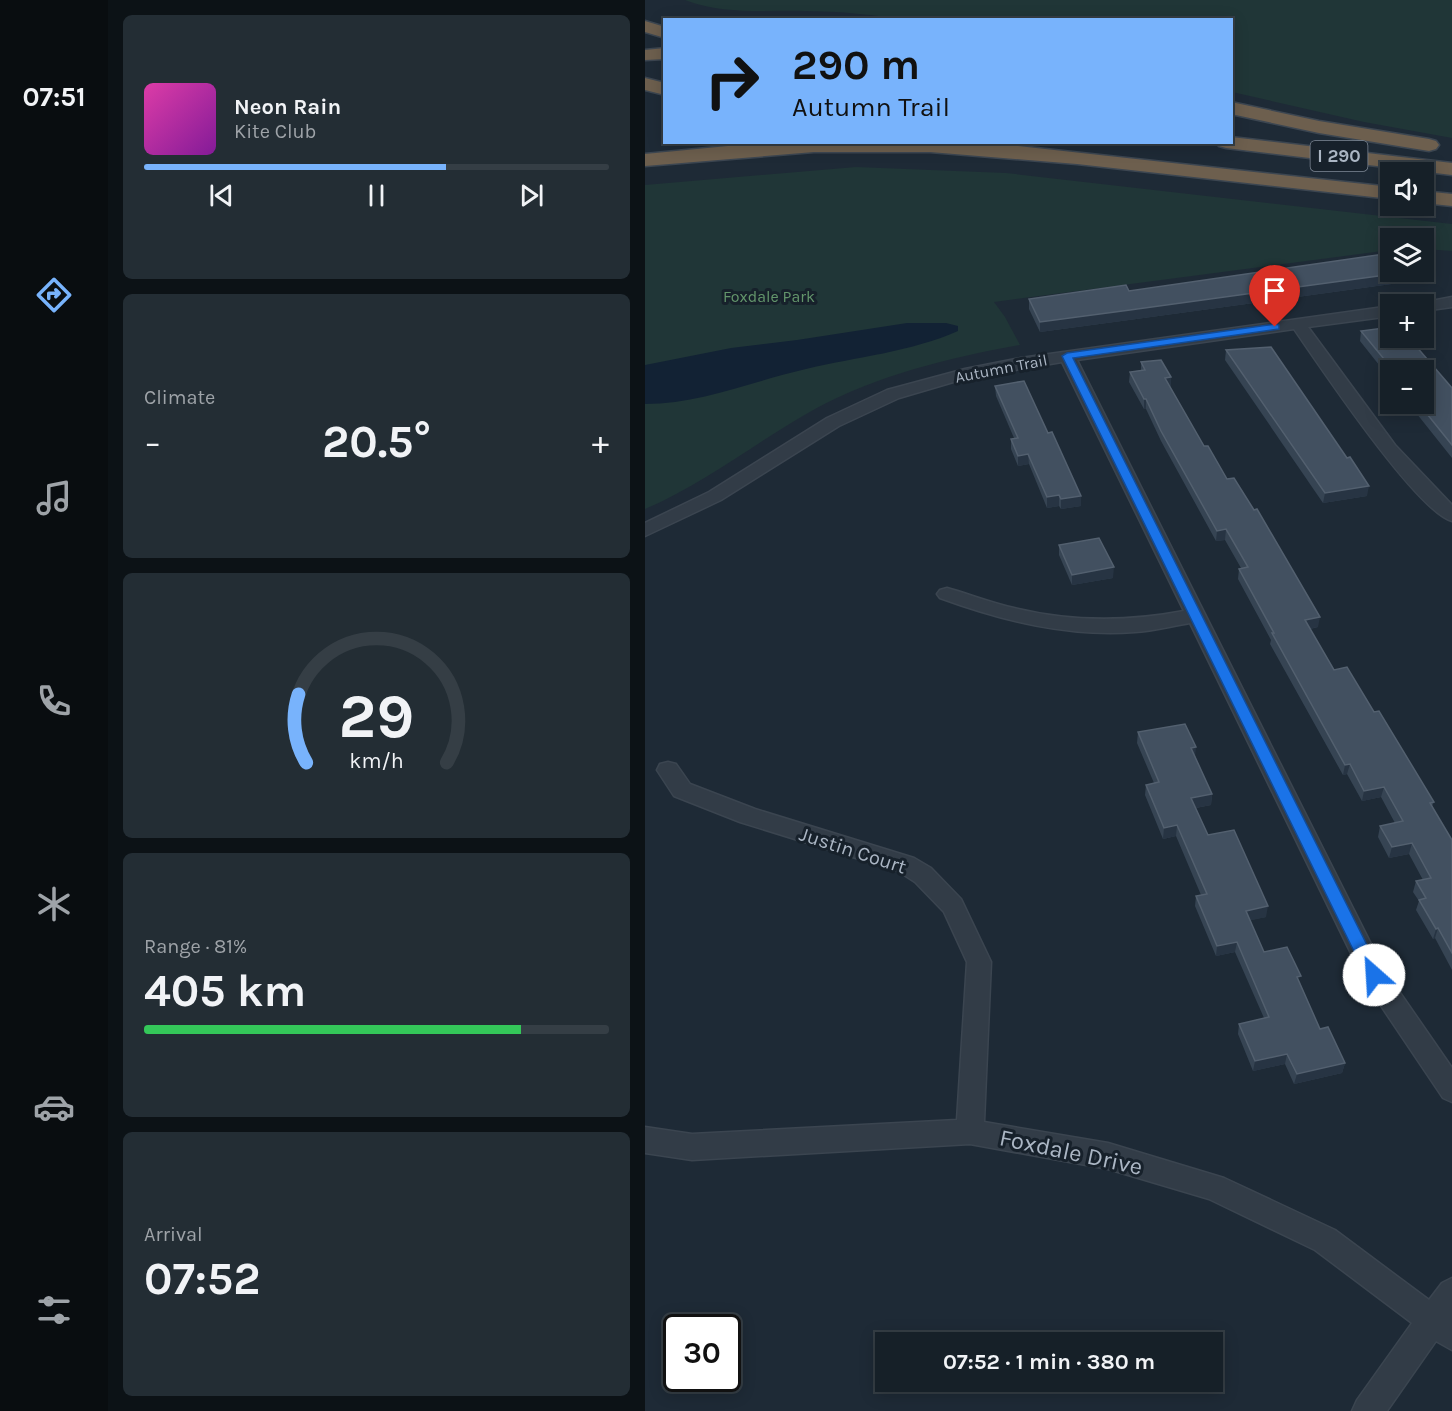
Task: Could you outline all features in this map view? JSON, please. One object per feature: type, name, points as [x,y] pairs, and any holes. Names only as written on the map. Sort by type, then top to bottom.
[{"type":"highway","points":[[645,26],[663,32]]},
{"type":"highway","points":[[645,55],[663,53]]},
{"type":"highway","points":[[645,84],[663,88]]},
{"type":"highway","points":[[1233,108],[1319,127],[1452,149]]},
{"type":"highway","name":"I 290","points":[[1233,143],[1452,170]]},
{"type":"highway","points":[[645,160],[726,151],[805,147],[872,144],[939,146],[1010,151],[1380,193]]},
{"type":"highway","name":"I 290","points":[[1051,144],[1380,183]]},
{"type":"highway","points":[[1434,189],[1452,191]]},
{"type":"highway","points":[[1434,198],[1452,200]]},
{"type":"street","points":[[1434,304],[1452,302]]},
{"type":"street","name":"Autumn Trail","points":[[645,530],[715,496],[833,422],[893,394],[965,374],[1067,356],[1380,313]]},
{"type":"street","points":[[1298,324],[1394,454],[1428,493],[1452,515]]},
{"type":"street","points":[[1067,356],[1374,975],[1452,1090]]},
{"type":"street","points":[[947,594],[989,609],[1054,624],[1131,626],[1194,615]]},
{"type":"street","name":"Justin Court","points":[[668,770],[682,790],[748,816],[906,864],[923,875],[953,906],[979,962],[970,1132]]},
{"type":"street","name":"Foxdale Drive","points":[[645,1140],[692,1147],[970,1132],[1108,1156],[1214,1187],[1325,1240],[1443,1328]]},
{"type":"street","points":[[1368,1411],[1443,1328],[1452,1293]]},
{"type":"green space","points":[[685,0],[1452,0],[1452,138],[1364,122],[1233,92],[1233,18],[892,18],[831,12],[729,10]]},
{"type":"green space","name":"Foxdale Park","points":[[856,167],[1006,173],[1452,224],[1452,251],[1434,250],[1434,228],[1380,228],[1380,251],[994,302],[1020,345],[915,369],[864,386],[815,409],[689,487],[645,509],[645,185]]},
{"type":"water","points":[[907,323],[946,323],[958,326],[958,331],[902,349],[806,369],[706,396],[645,404],[645,365],[731,348]]},
{"type":"building","points":[[1380,255],[1380,276],[1040,322],[1029,299],[1126,285],[1129,291]]},
{"type":"building","points":[[1380,328],[1380,348],[1418,348],[1428,360],[1385,360],[1361,331]]},
{"type":"building","points":[[1271,347],[1347,458],[1350,457],[1369,486],[1325,493],[1226,350]]},
{"type":"building","points":[[1161,360],[1171,377],[1165,378],[1204,446],[1208,446],[1227,479],[1234,478],[1254,510],[1257,509],[1320,617],[1305,620],[1334,670],[1347,667],[1374,712],[1379,711],[1434,802],[1430,803],[1452,840],[1452,953],[1419,900],[1426,898],[1416,881],[1431,878],[1412,843],[1392,847],[1380,826],[1403,821],[1384,787],[1364,791],[1350,764],[1345,765],[1239,569],[1248,567],[1226,529],[1217,531],[1130,372],[1145,370],[1141,362]]},
{"type":"building","points":[[1434,367],[1452,388],[1452,445],[1427,414],[1434,414]]},
{"type":"building","points":[[1024,381],[1048,433],[1052,432],[1081,496],[1061,499],[1059,495],[1047,497],[1028,454],[1018,456],[1011,439],[1018,438],[995,386]]},
{"type":"building","points":[[1099,538],[1114,567],[1072,575],[1059,545]]},
{"type":"building","points":[[1185,724],[1196,747],[1191,748],[1212,794],[1191,798],[1208,835],[1234,830],[1268,906],[1246,911],[1264,952],[1287,947],[1301,976],[1297,977],[1320,1029],[1328,1027],[1345,1063],[1297,1074],[1287,1054],[1255,1061],[1239,1024],[1269,1017],[1237,942],[1217,946],[1196,896],[1207,894],[1177,825],[1164,828],[1146,785],[1159,782],[1138,732]]},
{"type":"route","points":[[1275,327],[1067,356],[1374,975]]}]
